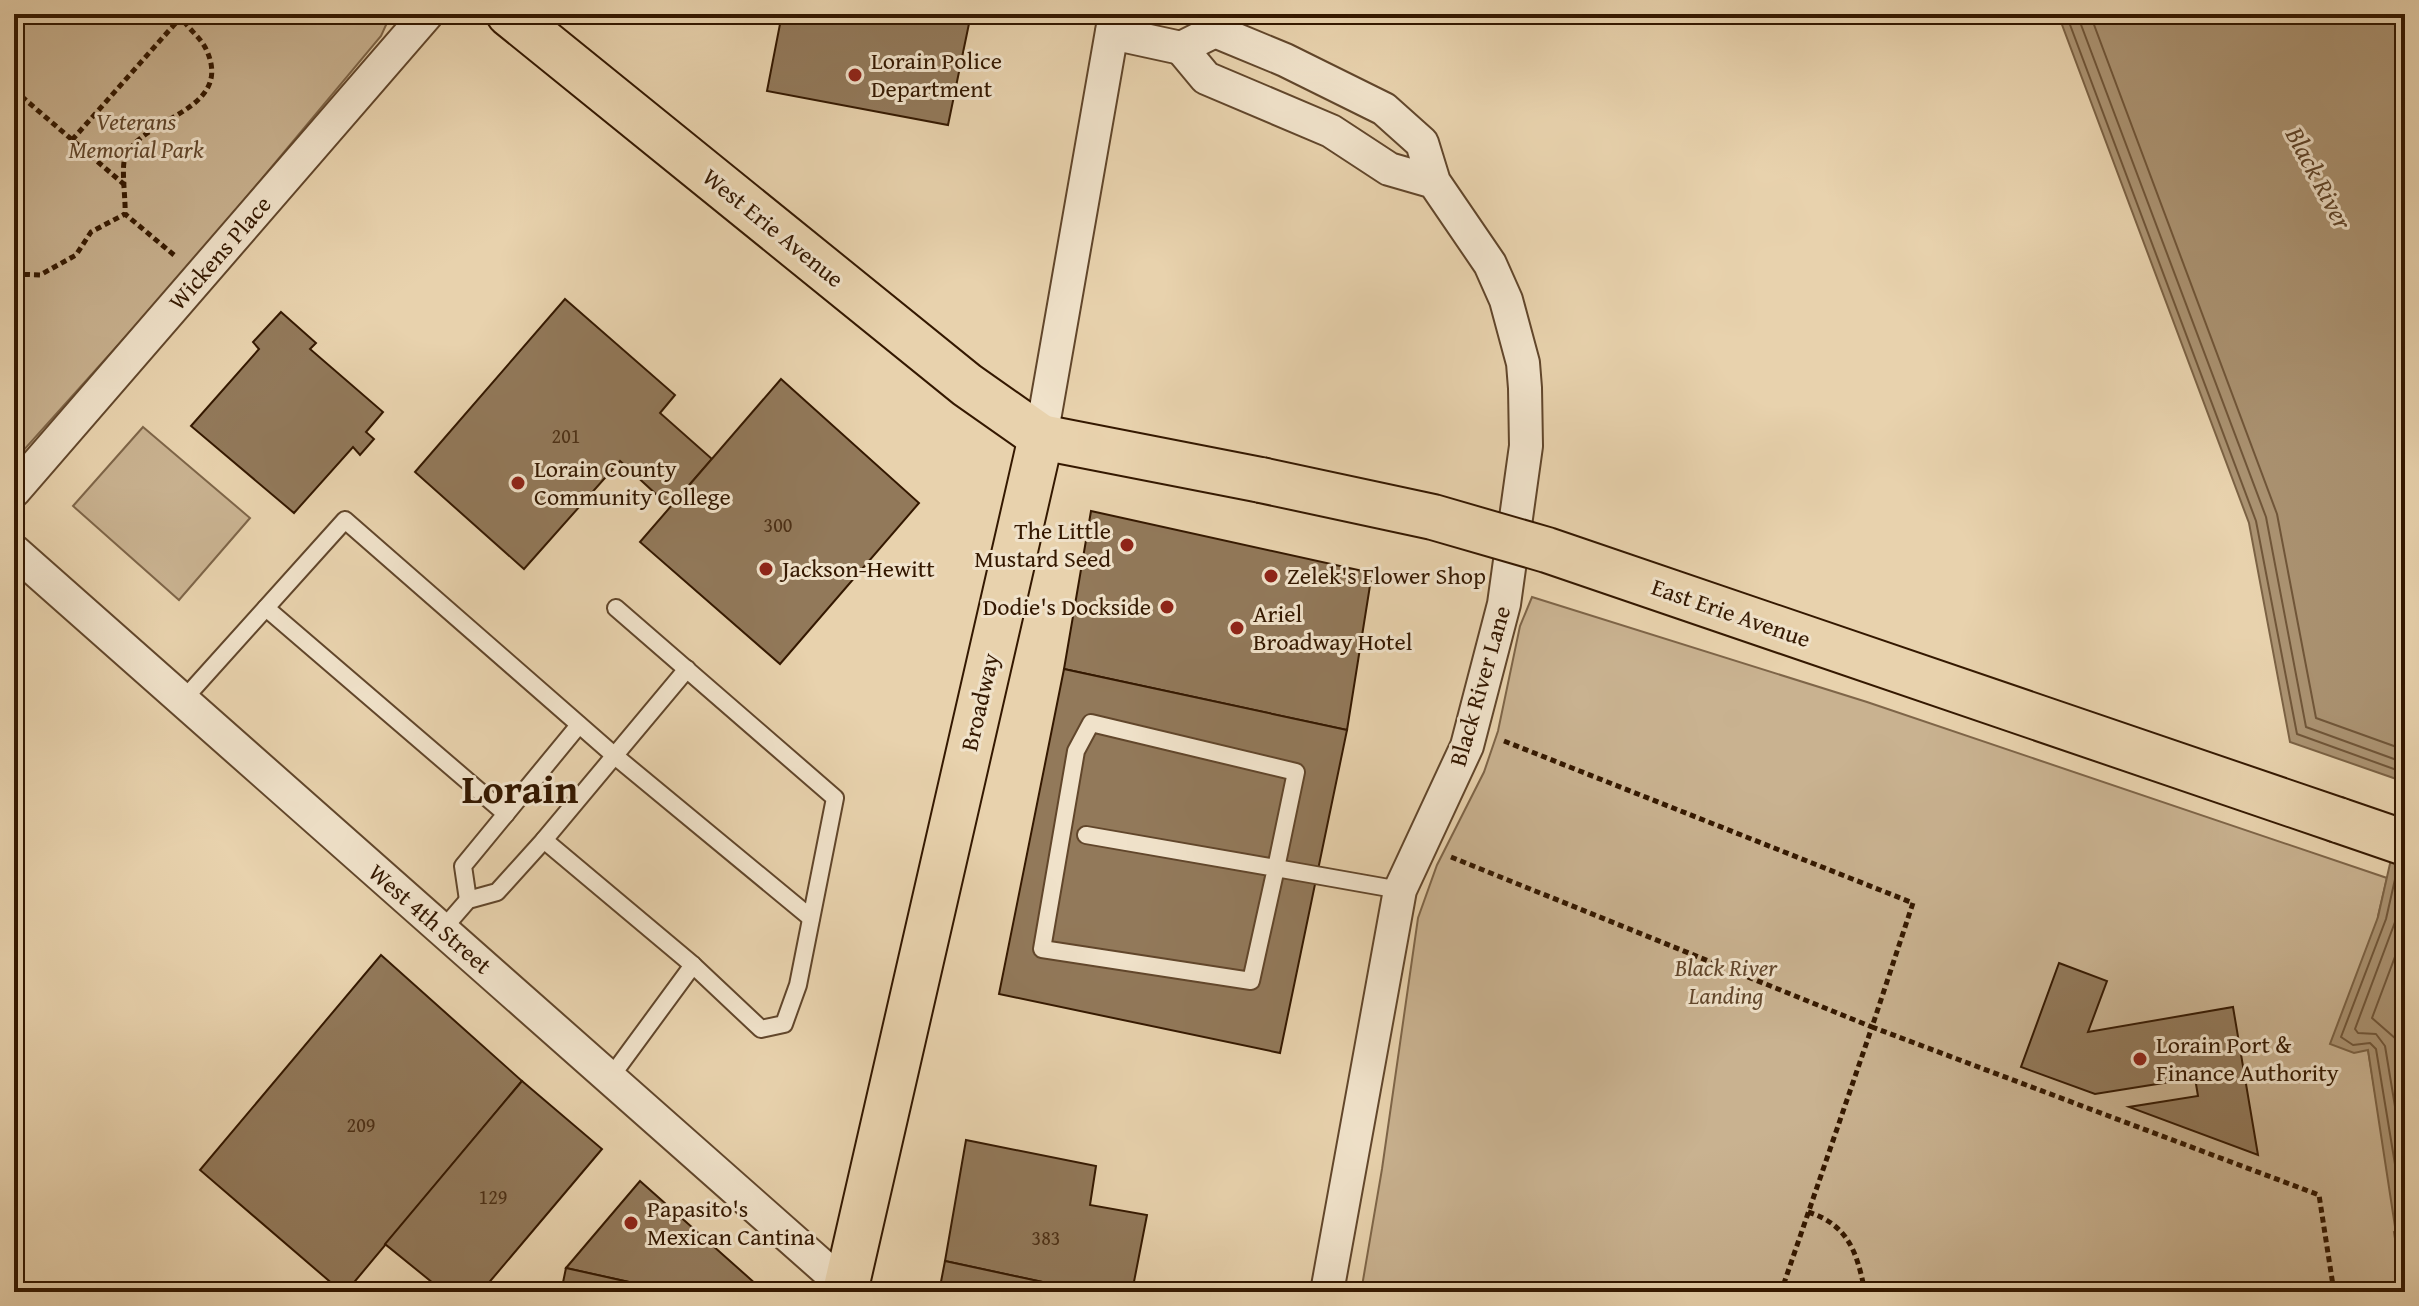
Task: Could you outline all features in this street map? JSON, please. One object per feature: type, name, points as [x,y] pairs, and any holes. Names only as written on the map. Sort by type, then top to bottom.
[{"type":"main road","name":"West Erie Avenue","points":[[509,14],[967,385],[1041,437]]},
{"type":"main road","name":"East Erie Avenue","points":[[1041,437],[1433,517],[1547,550],[2405,843]]},
{"type":"main road","name":"Broadway","points":[[846,1290],[1041,437]]},
{"type":"street","name":"Wickens Place","points":[[14,491],[427,14]]},
{"type":"street","name":"Broadway","points":[[1041,437],[1113,24]]},
{"type":"street","points":[[1113,24],[1181,48],[1206,78],[1331,131],[1389,169],[1434,182]]},
{"type":"street","name":"Black River Lane","points":[[1181,48],[1215,31],[1285,60],[1384,109],[1422,143],[1434,182],[1490,264],[1513,322],[1525,388],[1526,446],[1508,587],[1458,768],[1400,890],[1327,1292]]},
{"type":"street","name":"West 4th Street","points":[[14,551],[846,1290]]},
{"type":"lane","points":[[183,700],[345,520],[615,756],[811,918]]},
{"type":"lane","points":[[266,608],[506,814]]},
{"type":"lane","points":[[544,840],[693,965],[761,1029],[784,1024],[798,985],[835,798],[616,608]]},
{"type":"lane","points":[[442,930],[468,900],[497,892],[687,669]]},
{"type":"lane","points":[[1091,723],[1296,772],[1276,868],[1251,981],[1042,949],[1076,751],[1091,723]]},
{"type":"lane","points":[[468,900],[463,866],[579,725]]},
{"type":"lane","points":[[1086,835],[1400,890]]},
{"type":"lane","points":[[610,1078],[693,965]]},
{"type":"path","points":[[72,140],[180,16],[215,14]]},
{"type":"path","points":[[125,214],[124,160],[138,139],[196,105],[211,76],[206,49],[180,16]]},
{"type":"path","points":[[14,90],[126,187]]},
{"type":"path","points":[[125,214],[177,259]]},
{"type":"path","points":[[14,274],[40,275],[76,255],[91,232],[125,214]]},
{"type":"path","points":[[1471,728],[1913,903],[1781,1292]]},
{"type":"path","points":[[1421,845],[1872,1027],[2319,1195],[2334,1292]]},
{"type":"path","points":[[1808,1212],[1828,1218],[1842,1232],[1856,1258],[1865,1292]]},
{"type":"green space","name":"Veterans Memorial Park","points":[[14,14],[391,14],[381,36],[188,267],[14,461]]},
{"type":"green space","points":[[143,427],[250,518],[179,600],[73,506]]},
{"type":"green space","name":"Black River Landing","points":[[1532,597],[1867,702],[2387,878],[2378,916],[2368,1050],[2398,1231],[2394,1232],[2403,1292],[1361,1292],[1418,918],[1437,865],[1484,772],[1498,731],[1520,626]]},
{"type":"water","name":"Black River","points":[[2058,14],[2405,14],[2405,782],[2290,742],[2249,523]]},
{"type":"water","points":[[2405,797],[2405,1292],[2368,1050],[2354,1053],[2330,1044],[2378,917]]},
{"type":"building","points":[[775,14],[971,14],[948,125],[767,91],[781,19]]},
{"type":"building","points":[[565,299],[675,395],[660,413],[712,459],[670,507],[620,461],[524,569],[415,472]]},
{"type":"building","points":[[281,312],[316,343],[310,349],[383,412],[366,432],[374,439],[360,455],[353,447],[294,513],[191,426],[259,349],[253,342]]},
{"type":"building","points":[[781,379],[919,503],[780,664],[640,542]]},
{"type":"building","points":[[1091,511],[1372,573],[1347,730],[1064,669]]},
{"type":"building","points":[[1064,669],[1347,730],[1280,1053],[999,994]]},
{"type":"building","points":[[381,955],[522,1081],[346,1292],[342,1292],[200,1170]]},
{"type":"building","points":[[2059,963],[2107,981],[2088,1032],[2233,1007],[2258,1155],[2129,1107],[2198,1096],[2195,1078],[2095,1094],[2021,1067]]},
{"type":"building","points":[[522,1081],[602,1149],[481,1292],[444,1292],[385,1244]]},
{"type":"building","points":[[966,1140],[1096,1166],[1090,1205],[1147,1215],[1132,1292],[1089,1292],[945,1261]]},
{"type":"building","points":[[640,1181],[757,1285],[755,1292],[674,1292],[566,1268]]},
{"type":"building","points":[[945,1261],[1089,1292],[939,1292]]},
{"type":"building","points":[[566,1268],[674,1292],[561,1292]]},
{"type":"place","name":"Lorain Police Department","points":[[855,75]]},
{"type":"place","name":"Lorain County Community College","points":[[518,483]]},
{"type":"place","name":"The Little Mustard Seed","points":[[1127,545]]},
{"type":"place","name":"Jackson-Hewitt","points":[[766,569]]},
{"type":"place","name":"Zelek's Flower Shop","points":[[1271,576]]},
{"type":"place","name":"Dodie's Dockside","points":[[1167,607]]},
{"type":"place","name":"Ariel Broadway Hotel","points":[[1237,628]]},
{"type":"place","name":"Lorain Port & Finance Authority","points":[[2140,1059]]},
{"type":"place","name":"Papasito's Mexican Cantina","points":[[631,1223]]},
{"type":"district","name":"Lorain","points":[[520,789]]}]
